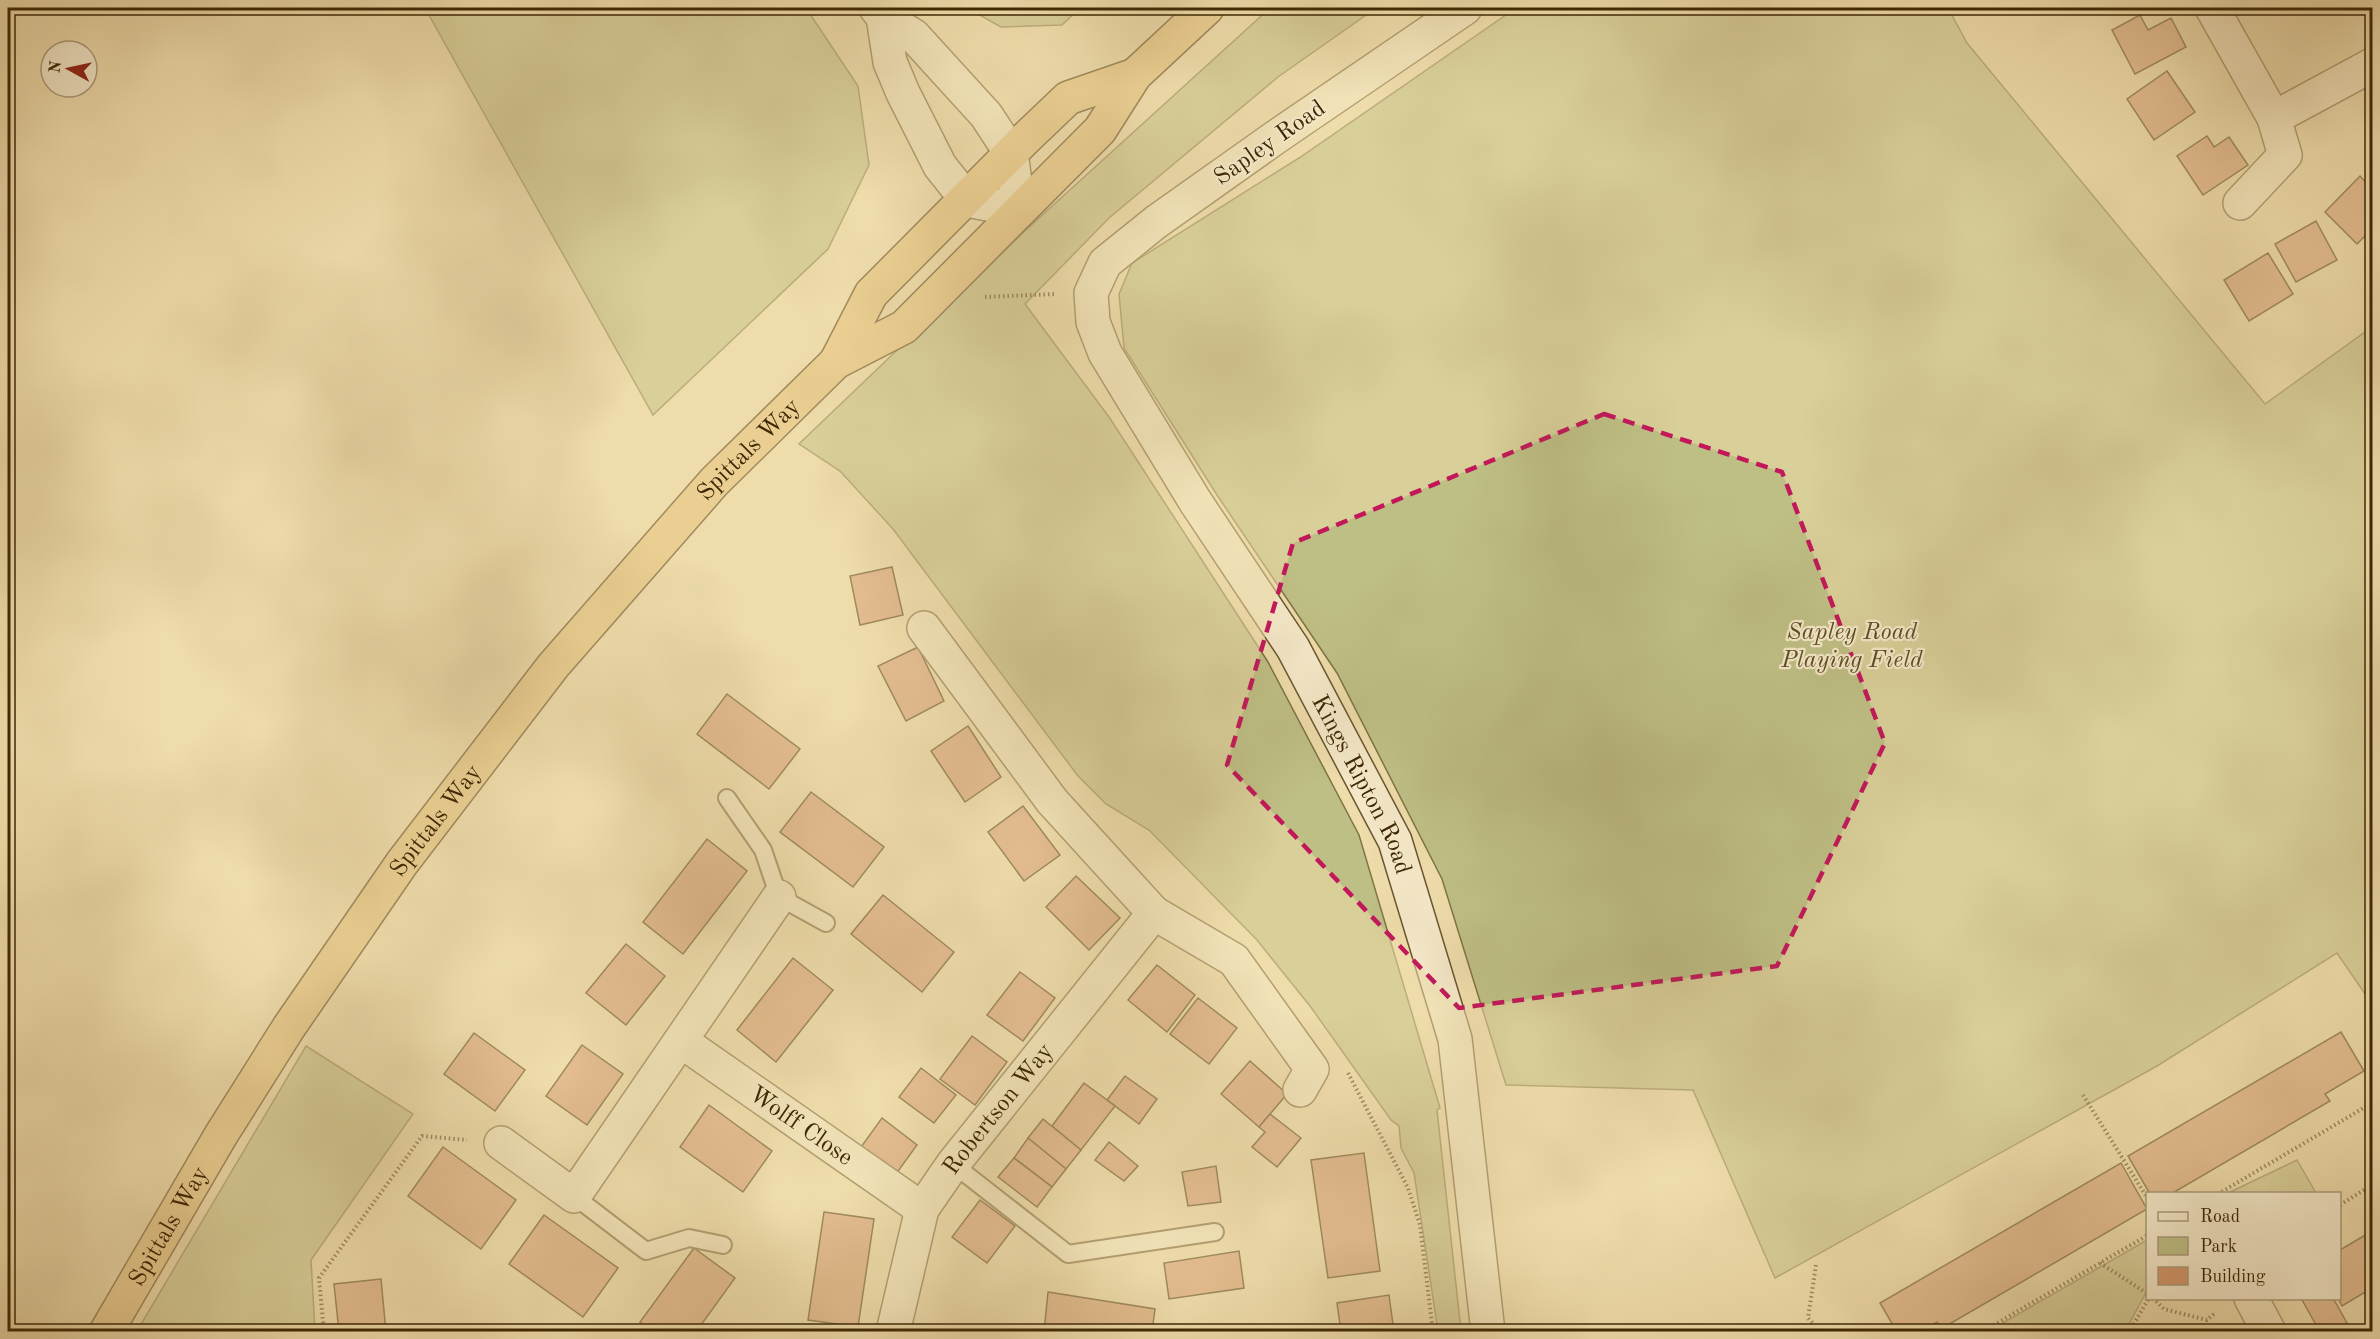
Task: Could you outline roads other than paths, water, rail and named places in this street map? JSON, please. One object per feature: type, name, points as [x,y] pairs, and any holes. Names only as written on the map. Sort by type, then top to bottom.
[{"type":"highway","name":"Spittals Way","points":[[106,1332],[209,1155],[289,1027],[402,863],[560,657],[714,482],[836,362],[904,327],[1100,130],[1135,75],[1207,8]]},
{"type":"highway","name":"Spittals Way","points":[[836,362],[871,294],[1068,98],[1135,75]]},
{"type":"street","name":"Sapley Road","points":[[1091,293],[1105,263],[1156,222],[1266,143],[1465,8]]},
{"type":"street","points":[[2212,8],[2274,118],[2285,155],[2240,203]]},
{"type":"street","points":[[879,12],[914,36],[986,115],[1011,153],[1019,210],[967,200],[940,166],[890,62],[879,12]]},
{"type":"street","points":[[2274,118],[2373,65]]},
{"type":"street","name":"Kings Ripton Road","points":[[1091,293],[1093,322],[1105,353],[1195,501],[1293,648],[1395,842],[1455,1039],[1488,1332]]},
{"type":"street","points":[[924,628],[1052,801],[1154,913],[1234,960],[1312,1069],[1300,1090]]},
{"type":"street","points":[[501,1143],[574,1196],[779,897]]},
{"type":"street","name":"Robertson Way","points":[[893,1332],[922,1209],[953,1164],[1154,913]]},
{"type":"street","name":"Wolff Close","points":[[681,1041],[922,1209]]},
{"type":"street","points":[[2237,1302],[2269,1332]]},
{"type":"lane","points":[[727,798],[763,850],[779,897],[826,922]]},
{"type":"lane","points":[[953,1164],[1068,1254],[1215,1232]]},
{"type":"lane","points":[[574,1196],[646,1251],[689,1238],[723,1245]]},
{"type":"park label","name":"Sapley Road Playing Field","points":[[1852,645]]}]
